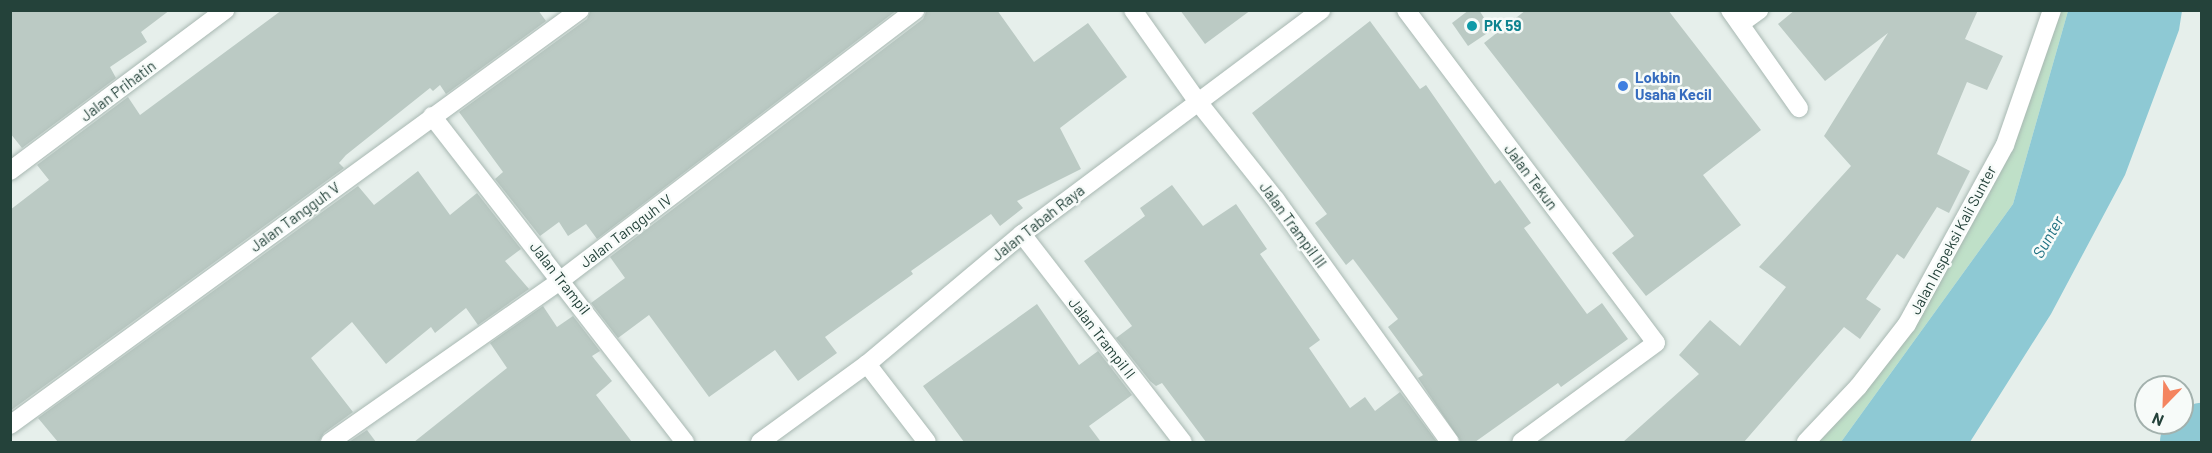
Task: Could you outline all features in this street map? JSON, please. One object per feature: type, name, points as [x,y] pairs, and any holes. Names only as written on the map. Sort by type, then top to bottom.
[{"type":"street","name":"Jalan Prihatin","points":[[10,171],[225,10]]},
{"type":"street","name":"Jalan Tangguh V","points":[[10,425],[580,10]]},
{"type":"street","name":"Jalan Tangguh IV","points":[[330,442],[561,280],[916,10]]},
{"type":"street","name":"Jalan Trampil III","points":[[1133,10],[1198,102],[1276,200],[1450,442]]},
{"type":"street","name":"Jalan Tabah Raya","points":[[760,442],[867,364],[1022,234],[1321,10]]},
{"type":"street","name":"Jalan Tekun","points":[[1406,10],[1656,343],[1521,442]]},
{"type":"street","points":[[1759,10],[1735,17],[1799,108]]},
{"type":"street","name":"Jalan Inspeksi Kali Sunter","points":[[1806,442],[1858,387],[1907,324],[2005,145],[2052,10]]},
{"type":"street","name":"Jalan Trampil","points":[[432,116],[686,442]]},
{"type":"street","name":"Jalan Trampil II","points":[[1022,234],[1183,442]]},
{"type":"street","points":[[867,364],[927,442]]},
{"type":"green space","points":[[2052,11],[2068,11],[2013,204],[1841,442],[1806,442],[1907,324],[2005,145]]},
{"type":"water","name":"Sunter","points":[[2068,11],[2182,11],[2179,30],[2125,175],[2051,314],[1970,442],[1841,442],[2013,204]]},
{"type":"building","points":[[10,10],[170,10],[141,32],[147,42],[110,67],[116,78],[22,148],[10,133]]},
{"type":"building","points":[[282,10],[538,10],[546,21],[446,94],[440,85],[433,91],[430,88],[346,155],[339,163],[344,168],[10,411],[10,210],[49,180],[37,165],[128,97],[140,115]]},
{"type":"building","points":[[591,10],[897,10],[597,239],[586,224],[568,236],[559,222],[540,236],[495,179],[503,172],[459,112],[587,19]]},
{"type":"building","points":[[927,10],[997,10],[1034,62],[1088,23],[1127,77],[1060,128],[1081,169],[1017,201],[1023,208],[1000,226],[991,214],[911,271],[913,274],[825,337],[837,353],[798,381],[775,350],[709,397],[649,315],[618,338],[591,303],[625,278],[610,257],[923,19]]},
{"type":"building","points":[[1180,10],[1251,10],[1205,44]]},
{"type":"building","name":"PK 59","points":[[1469,10],[1479,10],[1492,30],[1468,46],[1452,23]]},
{"type":"building","name":"Lokbin Usaha Kecil","points":[[1526,10],[1668,10],[1761,130],[1703,175],[1741,225],[1646,296],[1612,253],[1634,236],[1484,43]]},
{"type":"building","points":[[1795,10],[1978,10],[1965,39],[2003,56],[1987,90],[1967,82],[1937,154],[1970,171],[1949,213],[1937,207],[1904,259],[1897,254],[1866,299],[1881,309],[1860,339],[1844,327],[1744,442],[1623,442],[1699,374],[1679,355],[1710,320],[1740,346],[1786,287],[1759,267],[1851,166],[1824,136],[1888,33],[1825,81],[1778,24]]},
{"type":"building","points":[[1370,21],[1420,89],[1426,85],[1495,184],[1500,180],[1531,223],[1524,228],[1587,314],[1602,303],[1628,339],[1561,387],[1558,383],[1475,442],[1461,442],[1418,378],[1423,375],[1388,327],[1398,319],[1353,259],[1346,265],[1315,223],[1327,214],[1252,113]]},
{"type":"building","points":[[418,171],[450,215],[477,193],[521,249],[505,261],[529,289],[478,325],[466,308],[435,333],[431,327],[386,364],[352,322],[311,358],[353,412],[324,433],[319,442],[58,442],[38,418],[358,186],[374,205]]},
{"type":"building","points":[[1172,185],[1203,226],[1236,204],[1267,249],[1260,254],[1320,340],[1309,348],[1350,408],[1365,397],[1375,411],[1400,392],[1437,442],[1206,442],[1162,383],[1156,386],[1150,381],[1116,338],[1132,326],[1084,261],[1145,216],[1140,208]]},
{"type":"building","points":[[1037,304],[1079,365],[1098,351],[1132,395],[1089,426],[1101,442],[964,442],[923,386]]},
{"type":"building","points":[[543,306],[557,327],[573,316],[600,351],[592,356],[612,381],[596,395],[632,442],[414,442],[507,368],[490,343]]},
{"type":"building","points":[[367,430],[376,442],[349,442]]},
{"type":"waterway","points":[[2193,442],[2202,436]]},
{"type":"place","name":"PK 59","points":[[1472,26]]},
{"type":"place","name":"Lokbin Usaha Kecil","points":[[1623,86]]}]
